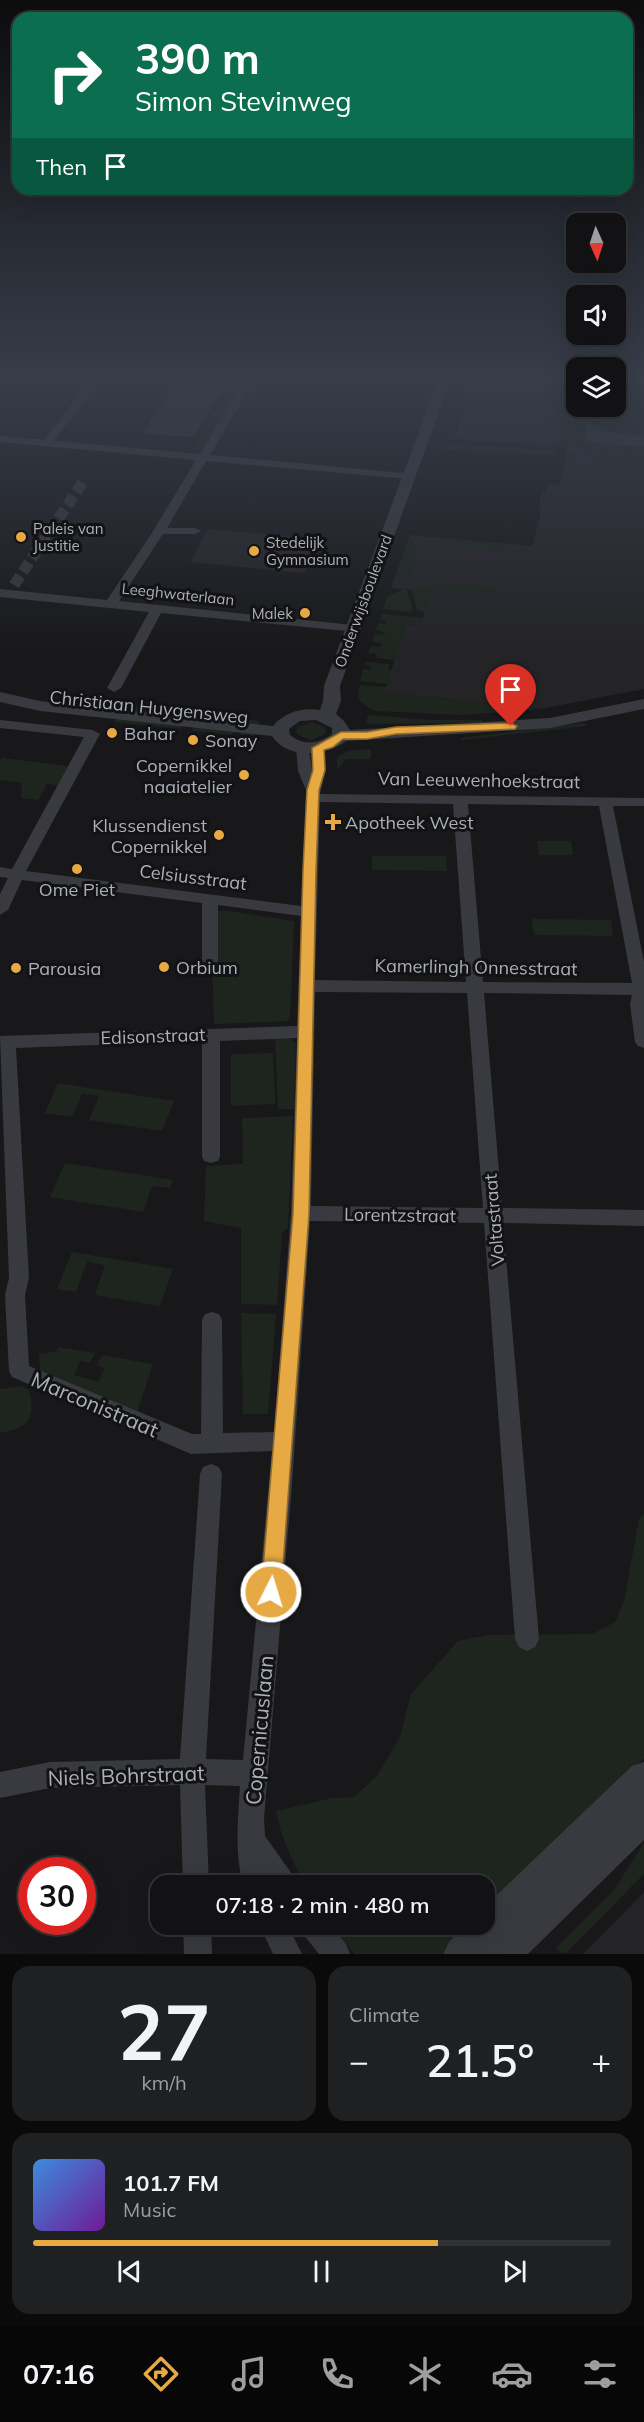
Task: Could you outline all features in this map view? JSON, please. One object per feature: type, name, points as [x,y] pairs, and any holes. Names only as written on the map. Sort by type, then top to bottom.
[{"type":"street","points":[[111,604],[195,472]]},
{"type":"street","points":[[368,472],[409,476]]},
{"type":"street","name":"Onderwijsboulevard","points":[[330,723],[332,686],[410,472]]},
{"type":"street","points":[[159,531],[195,531]]},
{"type":"street","name":"Leeghwaterlaan","points":[[7,590],[111,604],[353,629]]},
{"type":"street","points":[[114,688],[158,609]]},
{"type":"street","name":"Christiaan Huygensweg","points":[[6,697],[40,706],[282,727]]},
{"type":"street","points":[[330,723],[329,745],[310,748],[285,740],[282,727],[299,715],[330,723],[367,735],[396,730],[550,723],[644,704]]},
{"type":"street","name":"Christiaan Huygensweg","points":[[0,724],[93,734],[18,874]]},
{"type":"street","name":"Copernicuslaan","points":[[255,1875],[251,1818],[254,1773],[284,1441],[301,1214],[313,794],[304,771],[310,748]]},
{"type":"street","name":"Van Leeuwenhoekstraat","points":[[313,794],[460,800],[644,802]]},
{"type":"street","name":"Voltastraat","points":[[460,800],[473,987],[494,1216],[527,1640]]},
{"type":"street","points":[[605,801],[642,989],[638,1004],[644,1042]]},
{"type":"street","name":"Celsiusstraat","points":[[0,872],[309,912]]},
{"type":"street","points":[[0,910],[18,874]]},
{"type":"street","points":[[210,899],[210,960]]},
{"type":"street","name":"Kamerlingh Onnesstraat","points":[[307,986],[642,989]]},
{"type":"street","name":"Edisonstraat","points":[[3,1042],[306,1032]]},
{"type":"street","points":[[211,1034],[212,1156]]},
{"type":"street","name":"Marconistraat","points":[[3,1042],[19,1278],[15,1295],[19,1371],[191,1444],[284,1441]]},
{"type":"street","name":"Lorentzstraat","points":[[301,1214],[644,1218]]},
{"type":"street","points":[[212,1320],[212,1443]]},
{"type":"street","points":[[196,1875],[192,1772],[210,1474]]},
{"type":"street","name":"Niels Bohrstraat","points":[[0,1785],[50,1775],[254,1773]]},
{"type":"street","points":[[461,1954],[644,1778]]},
{"type":"street","points":[[503,1954],[644,1817]]},
{"type":"street","points":[[254,1843],[277,1875]]},
{"type":"street","points":[[197,1935],[198,1954]]},
{"type":"street","points":[[278,1935],[288,1954]]},
{"type":"street","points":[[321,1935],[336,1954]]},
{"type":"shaded area","points":[[563,472],[644,472],[644,689],[540,709],[384,692],[406,624],[421,625],[430,592],[391,588],[410,535],[532,546],[540,517],[540,498],[543,492],[546,492],[548,484],[560,485]]},
{"type":"shaded area","name":"Stedelijk Gymnasium","points":[[210,529],[318,539],[304,573],[190,562],[206,532]]},
{"type":"shaded area","points":[[433,537],[507,544],[503,553],[443,542]]},
{"type":"shaded area","points":[[408,541],[414,542],[417,557],[421,559],[405,580],[394,581]]},
{"type":"shaded area","points":[[460,584],[494,588],[499,595],[431,589],[425,613],[417,610],[411,588]]},
{"type":"shaded area","points":[[406,588],[413,610],[409,612],[383,609],[387,597]]},
{"type":"shaded area","points":[[382,614],[424,618],[422,625],[406,624],[395,660],[376,658],[377,654],[368,653],[371,646],[380,647],[381,643],[372,642],[375,634],[383,635],[385,632],[376,630],[378,623],[386,624],[387,621],[380,620]]},
{"type":"shaded area","points":[[365,662],[390,664],[388,670],[391,671],[387,684],[360,681],[363,669],[371,670],[372,666],[365,665]]},
{"type":"shaded area","points":[[360,685],[386,687],[385,692],[540,709],[461,715],[377,711],[370,709],[358,699]]},
{"type":"shaded area","points":[[123,706],[260,721],[257,727],[120,711]]},
{"type":"shaded area","points":[[368,715],[431,720],[482,720],[484,723],[366,724]]},
{"type":"shaded area","points":[[117,717],[259,732],[256,738],[240,736],[240,733],[234,732],[232,735],[192,731],[193,727],[183,726],[181,729],[114,722]]},
{"type":"shaded area","points":[[312,722],[323,726],[326,730],[325,734],[312,740],[298,735],[296,731],[298,727]]},
{"type":"shaded area","points":[[584,723],[587,726],[462,740],[461,738]]},
{"type":"shaded area","points":[[371,749],[371,759],[346,759],[337,770],[337,757],[347,751]]},
{"type":"shaded area","points":[[2,758],[68,766],[58,785],[47,784],[38,800],[21,798],[22,783],[0,780]]},
{"type":"shaded area","points":[[537,841],[571,841],[573,855],[539,855]]},
{"type":"shaded area","points":[[372,856],[446,856],[447,871],[372,870]]},
{"type":"shaded area","points":[[222,910],[294,921],[290,1018],[288,1021],[214,1024],[212,958],[216,912]]},
{"type":"shaded area","points":[[532,919],[611,920],[613,936],[534,935]]},
{"type":"shaded area","points":[[275,1037],[289,1038],[296,1044],[294,1109],[278,1109]]},
{"type":"shaded area","points":[[273,1053],[275,1104],[231,1106],[231,1054]]},
{"type":"shaded area","points":[[58,1083],[174,1101],[162,1131],[89,1120],[99,1096],[82,1094],[72,1117],[45,1113]]},
{"type":"shaded area","points":[[293,1116],[288,1228],[282,1233],[277,1305],[241,1304],[241,1228],[204,1221],[206,1166],[243,1164],[242,1118]]},
{"type":"shaded area","points":[[65,1163],[173,1180],[170,1188],[152,1186],[143,1212],[50,1197]]},
{"type":"shaded area","points":[[72,1252],[173,1269],[160,1306],[95,1295],[105,1265],[87,1262],[76,1292],[57,1289]]},
{"type":"shaded area","points":[[241,1313],[276,1314],[268,1414],[243,1414]]},
{"type":"shaded area","points":[[58,1347],[95,1353],[90,1363],[80,1361],[74,1375],[98,1382],[105,1368],[97,1365],[102,1355],[153,1364],[137,1412],[40,1373],[39,1354],[58,1351]]},
{"type":"shaded area","points":[[21,1386],[29,1390],[31,1415],[24,1425],[0,1433],[0,1389]]},
{"type":"shaded area","points":[[644,1514],[644,1758],[495,1903],[495,1875],[300,1875],[284,1840],[276,1811],[332,1798],[354,1797],[377,1776],[400,1737],[411,1694],[458,1641],[488,1635],[592,1634],[615,1622],[624,1601],[639,1519]]},
{"type":"shaded area","points":[[644,1843],[644,1874],[567,1952],[562,1953],[556,1948],[613,1891]]},
{"type":"shaded area","points":[[644,1892],[644,1954],[583,1954]]},
{"type":"shaded area","points":[[339,1935],[463,1935],[443,1954],[354,1954]]},
{"type":"tunnel","points":[[14,585],[83,482]]},
{"type":"place","name":"Paleis van Justitie","points":[[21,537]]},
{"type":"place","name":"Stedelijk Gymnasium","points":[[254,551]]},
{"type":"place","name":"Malek","points":[[305,613]]},
{"type":"place","name":"Bahar","points":[[112,733]]},
{"type":"place","name":"Sonay","points":[[193,740]]},
{"type":"place","name":"Copernikkel naaiatelier","points":[[244,775]]},
{"type":"place","name":"Apotheek West","points":[[333,822]]},
{"type":"place","name":"Klussendienst Copernikkel","points":[[219,835]]},
{"type":"place","name":"Ome Piet","points":[[77,869]]},
{"type":"place","name":"Orbium","points":[[164,967]]},
{"type":"place","name":"Parousia","points":[[16,968]]},
{"type":"route","points":[[271,1592],[301,1214],[310,871],[313,790],[319,770],[318,748],[329,745],[341,736],[367,735],[396,730],[511,726]]}]
